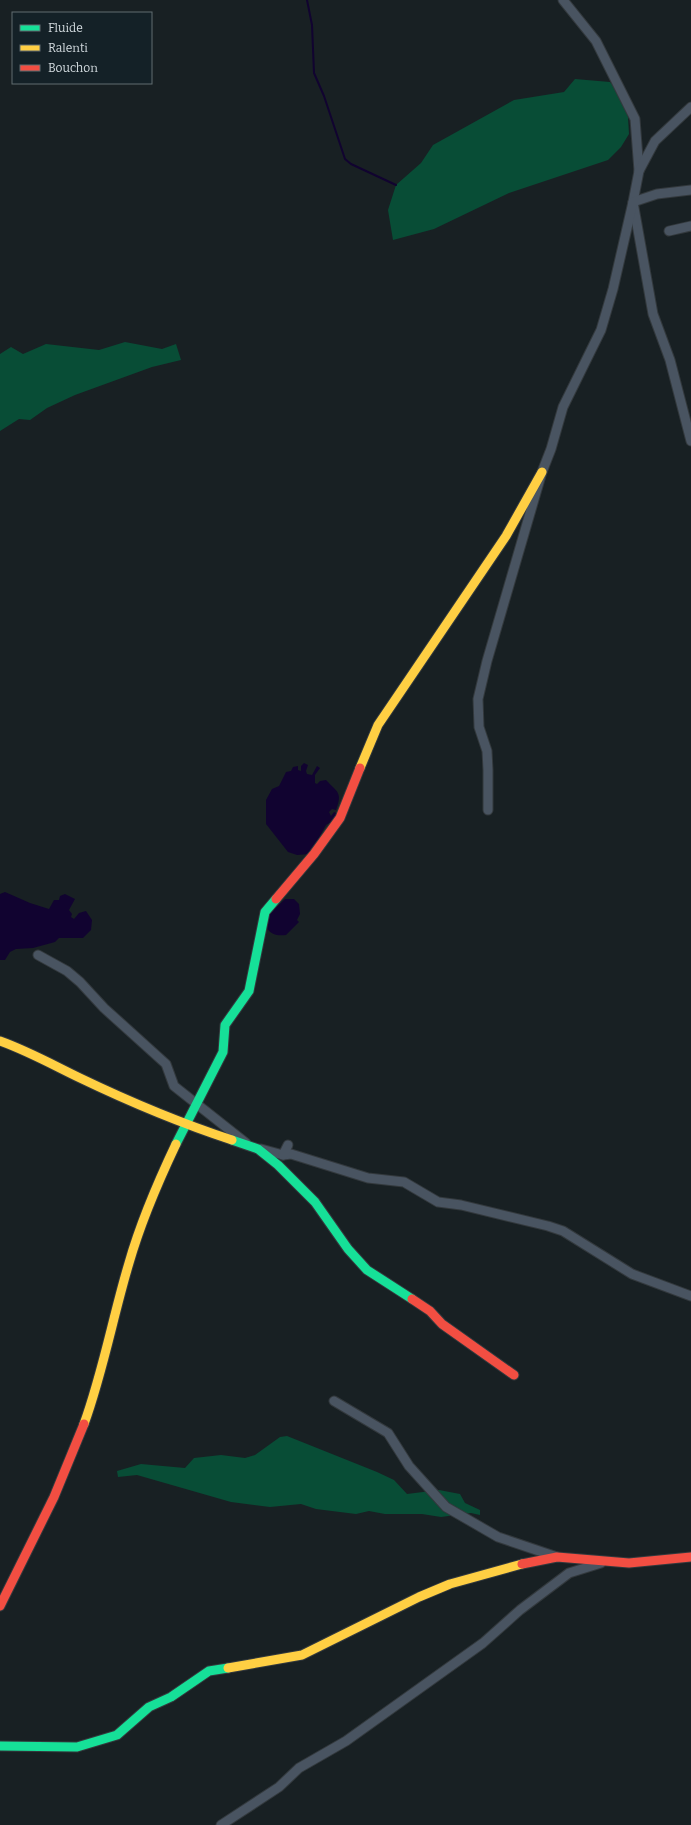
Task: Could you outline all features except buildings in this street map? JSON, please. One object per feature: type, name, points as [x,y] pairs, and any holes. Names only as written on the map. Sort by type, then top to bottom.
[{"type":"street","points":[[488,810],[487,751],[479,727],[478,699],[487,661],[542,472],[551,449],[563,407],[601,330],[633,202],[639,171],[635,119],[628,102],[596,40],[563,0]]},
{"type":"street","points":[[639,171],[655,141],[691,106]]},
{"type":"street","points":[[633,202],[657,194],[691,190]]},
{"type":"street","points":[[633,202],[653,314],[670,360],[691,441]]},
{"type":"street","points":[[669,231],[691,226]]},
{"type":"street","points":[[0,1606],[66,1472],[96,1386],[122,1286],[142,1222],[186,1126],[223,1052],[225,1025],[248,991],[265,912],[290,879],[314,854],[340,818],[344,805],[378,725],[506,536],[542,472]]},
{"type":"street","points":[[38,955],[67,971],[80,982],[104,1008],[166,1064],[174,1086],[248,1144],[258,1149],[278,1165],[315,1202],[348,1249],[367,1270],[430,1311],[442,1324],[514,1375]]},
{"type":"street","points":[[0,1041],[28,1051],[81,1078],[186,1126],[240,1144],[248,1144]]},
{"type":"street","points":[[283,1155],[288,1145]]},
{"type":"street","points":[[258,1149],[283,1155],[291,1154],[368,1178],[404,1182],[438,1202],[548,1226],[562,1232],[632,1274],[691,1296]]},
{"type":"street","points":[[334,1401],[388,1433],[409,1466],[446,1507],[498,1537],[557,1557],[605,1562],[629,1563],[691,1557]]},
{"type":"street","points":[[0,1746],[77,1747],[117,1735],[137,1715],[149,1707],[171,1697],[209,1671],[302,1655],[331,1642],[419,1597],[450,1584],[504,1568],[557,1557]]},
{"type":"street","points":[[221,1825],[279,1787],[299,1768],[346,1741],[483,1642],[520,1610],[565,1576],[584,1567],[605,1562]]},
{"type":"green space","points":[[575,79],[610,82],[619,93],[628,117],[629,134],[621,147],[608,160],[509,193],[434,229],[393,240],[388,210],[396,185],[421,163],[433,145],[514,100],[564,92]]},
{"type":"green space","points":[[125,342],[162,349],[176,344],[181,360],[152,367],[75,395],[47,408],[30,420],[19,419],[0,431],[0,354],[11,347],[23,354],[46,344],[99,350]]},
{"type":"green space","points":[[287,1436],[394,1480],[407,1494],[439,1490],[460,1494],[465,1503],[480,1510],[480,1515],[471,1513],[441,1517],[422,1514],[385,1514],[369,1511],[356,1514],[316,1509],[301,1504],[270,1507],[231,1502],[137,1475],[118,1477],[117,1471],[141,1464],[185,1468],[194,1458],[221,1455],[245,1458],[255,1455],[280,1437]]},
{"type":"shaded area","points":[[304,763],[308,765],[306,771],[307,774],[312,775],[317,766],[320,768],[315,775],[315,783],[317,784],[320,781],[326,780],[338,793],[339,799],[336,810],[332,809],[329,812],[331,816],[334,812],[338,814],[336,819],[326,825],[310,854],[297,855],[288,852],[266,824],[266,800],[272,789],[279,786],[286,772],[291,771],[293,767],[298,766],[298,770],[301,771],[301,766]]},
{"type":"shaded area","points":[[5,892],[30,903],[49,909],[54,900],[59,900],[60,896],[65,894],[75,899],[69,910],[72,914],[71,917],[74,919],[79,913],[86,911],[92,920],[91,930],[83,938],[59,938],[55,942],[33,948],[16,949],[10,952],[5,960],[0,960],[0,894]]},
{"type":"shaded area","points":[[285,899],[294,899],[299,904],[300,914],[297,920],[299,922],[286,935],[275,934],[267,928],[268,915]]},
{"type":"waterway","points":[[307,0],[312,25],[314,73],[324,96],[345,159],[351,164],[396,185]]},
{"type":"traffic: fast","points":[[176,1144],[223,1052],[225,1025],[249,991],[265,912],[276,899]]},
{"type":"traffic: fast","points":[[232,1140],[258,1149],[278,1165],[315,1202],[348,1249],[367,1270],[412,1299]]},
{"type":"traffic: fast","points":[[0,1746],[77,1747],[117,1735],[149,1707],[171,1697],[209,1671],[228,1668]]},
{"type":"traffic: slow","points":[[360,768],[378,725],[506,536],[542,472]]},
{"type":"traffic: slow","points":[[0,1041],[136,1104],[193,1127],[232,1140]]},
{"type":"traffic: slow","points":[[84,1424],[97,1384],[123,1283],[134,1247],[150,1202],[176,1144]]},
{"type":"traffic: slow","points":[[228,1668],[302,1655],[419,1597],[450,1584],[522,1564]]},
{"type":"traffic: jam","points":[[276,899],[314,854],[340,818],[360,768]]},
{"type":"traffic: jam","points":[[412,1299],[430,1311],[442,1324],[514,1375]]},
{"type":"traffic: jam","points":[[0,1606],[54,1497],[84,1424]]},
{"type":"traffic: jam","points":[[522,1564],[557,1557],[629,1563],[691,1557]]}]
